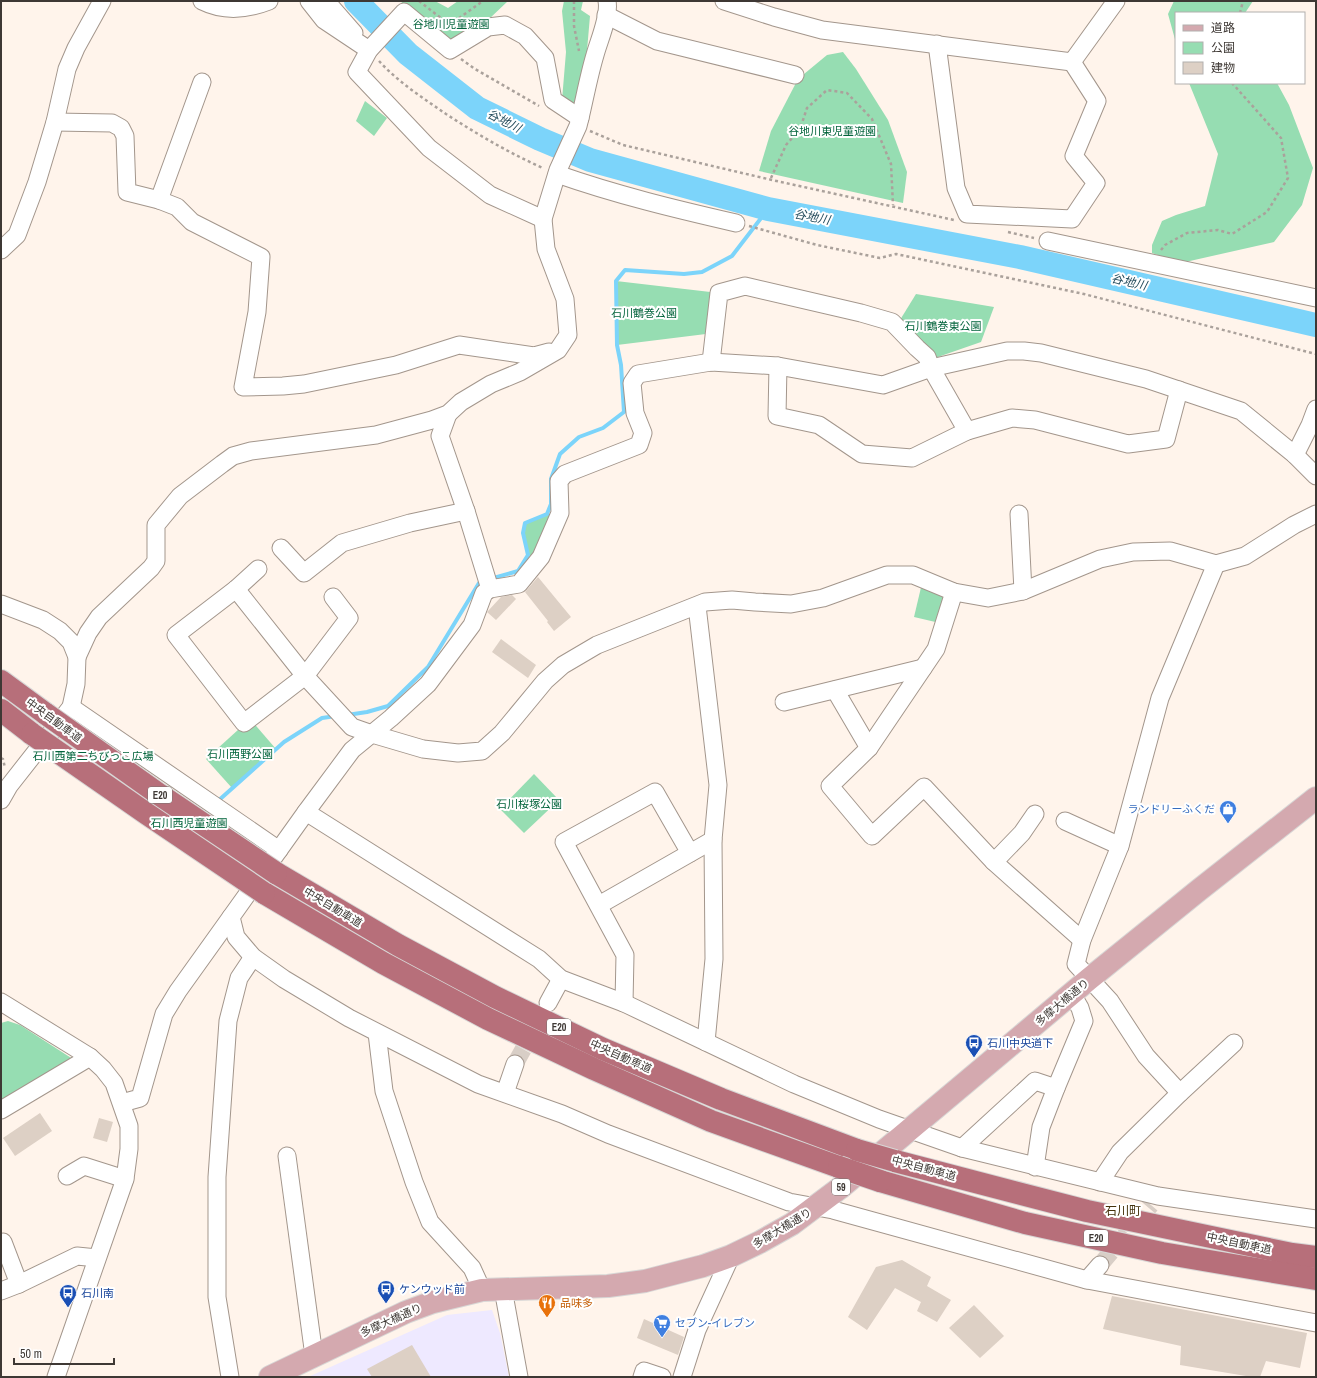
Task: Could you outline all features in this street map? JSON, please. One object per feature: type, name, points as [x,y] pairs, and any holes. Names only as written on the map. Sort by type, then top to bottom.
[{"type":"highway","name":"中央自動車道","points":[[1,681],[160,795],[276,873],[398,946],[495,997],[603,1049],[721,1099],[857,1150],[1087,1211],[1292,1254],[1316,1257]]},
{"type":"highway","name":"中央自動車道","points":[[1,710],[32,734],[264,893],[383,963],[495,1023],[711,1121],[880,1181],[1025,1223],[1162,1253],[1316,1279]]},
{"type":"main road","name":"多摩大橋通り","points":[[270,1377],[406,1312],[433,1302],[493,1289],[608,1286],[645,1281],[731,1256],[792,1224],[817,1206],[1089,979],[1199,890],[1314,804]]},
{"type":"street","points":[[1,250],[17,235],[37,182],[67,69],[76,48],[102,1]]},
{"type":"street","points":[[202,1],[209,5],[229,9],[253,7],[269,1]]},
{"type":"street","points":[[309,1],[324,20],[371,48]]},
{"type":"street","points":[[326,1],[371,48]]},
{"type":"street","points":[[724,1],[822,30],[937,44],[1072,62],[1098,101],[1074,156],[1096,183],[1072,219],[967,214],[956,188],[937,44]]},
{"type":"street","points":[[1072,62],[1116,1]]},
{"type":"street","points":[[1,800],[9,786],[71,707],[76,684],[77,657],[88,633],[99,617],[151,568],[156,561],[156,525],[180,496],[233,456],[251,451],[376,435],[432,420],[448,414],[461,402],[491,384],[520,372],[558,350],[568,335],[565,300],[546,249],[543,219],[557,172],[578,124],[606,8],[657,41],[795,75]]},
{"type":"street","points":[[543,219],[490,195],[429,148],[357,72],[371,48],[404,12],[450,50],[488,27],[505,25],[526,36],[545,58],[553,100],[578,124]]},
{"type":"street","points":[[159,200],[202,82]]},
{"type":"street","points":[[54,122],[112,123],[121,128],[125,136],[127,192],[159,200],[177,207],[192,222],[261,257],[257,312],[243,387],[304,384],[396,365],[459,345],[534,356],[558,350]]},
{"type":"street","points":[[557,172],[595,187],[627,197],[740,224]]},
{"type":"street","points":[[1048,241],[1316,298]]},
{"type":"street","points":[[711,362],[719,293],[745,286],[861,313],[892,322],[927,357],[931,368],[967,431]]},
{"type":"street","points":[[488,581],[519,584],[541,557],[560,513],[559,481],[565,474],[639,445],[643,433],[635,413],[632,383],[638,374],[711,362],[778,366],[883,385],[931,368],[1007,351],[1041,353],[1138,377],[1241,411],[1295,454],[1316,476]]},
{"type":"street","points":[[778,366],[777,416],[819,425],[862,454],[912,458],[967,431],[1012,418],[1035,420],[1128,444],[1166,439],[1179,390]]},
{"type":"street","points":[[1295,454],[1310,425],[1316,409]]},
{"type":"street","points":[[122,1103],[140,1098],[164,1014],[178,991],[306,812],[352,750],[391,718],[428,684],[472,625],[488,581],[440,436],[448,414]]},
{"type":"street","points":[[281,548],[304,573],[342,543],[410,523],[466,511]]},
{"type":"street","points":[[1019,514],[1023,591]]},
{"type":"street","points":[[236,589],[305,676],[352,727],[424,749],[458,753],[482,751],[502,733],[545,681],[563,665],[597,645],[705,602],[732,600],[791,604],[823,598],[887,575],[913,575],[954,592],[988,598],[1023,591],[1100,559],[1133,552],[1170,551],[1216,564],[1245,556],[1294,525],[1316,514]]},
{"type":"street","points":[[1180,1093],[1146,1056],[1110,1001],[1076,964],[1082,940],[1120,846],[1160,698],[1216,564]]},
{"type":"street","points":[[258,570],[176,636],[244,724],[305,676],[348,618],[333,598]]},
{"type":"street","points":[[954,592],[936,649],[869,748],[830,786],[872,836],[924,787],[994,862],[1082,940]]},
{"type":"street","points":[[1,604],[43,620],[60,630],[71,642],[77,657]]},
{"type":"street","points":[[697,606],[718,784],[713,840],[714,959],[706,1042]]},
{"type":"street","points":[[784,702],[923,668]]},
{"type":"street","points":[[835,690],[869,748]]},
{"type":"street","points":[[71,707],[279,850]]},
{"type":"street","points":[[624,1003],[625,955],[564,842],[655,792],[690,853]]},
{"type":"street","points":[[306,812],[539,959],[561,978],[624,1003],[794,1084],[909,1130],[962,1148],[1100,1182],[1154,1200],[1316,1219]]},
{"type":"street","points":[[994,862],[1022,833],[1035,814]]},
{"type":"street","points":[[1065,821],[1120,846]]},
{"type":"street","points":[[599,905],[713,840]]},
{"type":"street","points":[[231,917],[236,937],[253,957],[284,979],[377,1033],[478,1084],[562,1114],[608,1134],[788,1202],[817,1206],[1087,1280],[1316,1323]]},
{"type":"street","points":[[230,1377],[217,1297],[216,1177],[228,1021],[239,978],[253,957]]},
{"type":"street","points":[[548,1003],[561,978]]},
{"type":"street","points":[[1035,1167],[1041,1128],[1084,1021],[1080,1008],[1072,994]]},
{"type":"street","points":[[1,1002],[90,1057],[104,1069],[114,1083],[129,1126],[130,1149],[125,1179],[56,1377]]},
{"type":"street","points":[[377,1033],[384,1091],[414,1182],[430,1222],[493,1289],[519,1377]]},
{"type":"street","points":[[1100,1182],[1120,1152],[1234,1043]]},
{"type":"street","points":[[1,1110],[90,1057]]},
{"type":"street","points":[[505,1093],[515,1064]]},
{"type":"street","points":[[962,1148],[1036,1081],[1056,1088]]},
{"type":"street","points":[[287,1156],[314,1356]]},
{"type":"street","points":[[67,1176],[84,1166],[125,1179]]},
{"type":"street","points":[[3,1242],[19,1284]]},
{"type":"street","points":[[1,1291],[77,1256],[98,1258]]},
{"type":"street","points":[[682,1377],[697,1330],[731,1256]]},
{"type":"street","points":[[1087,1280],[1100,1265]]},
{"type":"street","points":[[642,1377],[644,1371],[662,1377]]},
{"type":"path","points":[[419,1],[446,22],[456,21],[483,1]]},
{"type":"path","points":[[574,1],[574,26],[580,49],[578,56]]},
{"type":"path","points":[[1240,12],[1243,1]]},
{"type":"path","points":[[386,68],[412,90],[464,125],[532,163]]},
{"type":"path","points":[[475,70],[541,107]]},
{"type":"path","points":[[1152,264],[1165,245],[1187,233],[1218,230],[1232,234],[1267,212],[1288,178],[1281,138],[1233,84]]},
{"type":"path","points":[[771,178],[786,145],[800,129],[807,108],[827,90],[847,93],[872,119],[891,164],[893,205]]},
{"type":"path","points":[[600,135],[623,145],[772,180],[893,205],[954,220]]},
{"type":"path","points":[[740,224],[817,245],[880,258],[896,254],[1084,294],[1316,354]]},
{"type":"path","points":[[1001,231],[1048,241]]},
{"type":"shaded area","points":[[492,1310],[500,1333],[509,1377],[308,1377],[447,1315]]},
{"type":"green space","name":"谷地川児童遊園","points":[[400,1],[435,1],[448,8],[458,1],[508,1],[489,19],[455,41],[444,40]]},
{"type":"green space","points":[[564,1],[583,1],[581,10],[590,16],[586,62],[574,107],[562,100],[566,52],[562,11]]},
{"type":"green space","points":[[1174,1],[1253,1],[1246,12],[1175,12],[1175,39],[1168,14]]},
{"type":"green space","name":"谷地川東児童遊園","points":[[843,52],[856,69],[888,120],[907,172],[903,203],[759,171],[771,131],[798,79],[827,55]]},
{"type":"green space","points":[[1189,84],[1278,84],[1289,105],[1313,168],[1302,205],[1274,242],[1181,263],[1152,253],[1152,245],[1162,221],[1205,206],[1218,154]]},
{"type":"green space","points":[[365,101],[387,118],[374,136],[356,121]]},
{"type":"green space","name":"石川鶴巻公園","points":[[616,281],[719,293],[714,333],[617,345]]},
{"type":"green space","name":"石川鶴巻東公園","points":[[916,294],[994,307],[981,342],[935,358],[900,320]]},
{"type":"green space","points":[[560,513],[541,557],[528,555],[523,533],[525,523],[547,514]]},
{"type":"green space","points":[[923,579],[954,592],[944,624],[914,617]]},
{"type":"green space","name":"石川西野公園","points":[[250,719],[276,749],[232,788],[206,759]]},
{"type":"green space","name":"石川桜塚公園","points":[[534,774],[559,800],[524,833],[500,809]]},
{"type":"green space","points":[[8,1021],[20,1025],[79,1063],[1,1110],[1,1023]]},
{"type":"building","points":[[538,577],[571,617],[554,631],[525,592]]},
{"type":"building","points":[[512,595],[516,599],[496,620],[487,612],[501,597]]},
{"type":"building","points":[[501,639],[536,665],[528,678],[492,652]]},
{"type":"building","points":[[40,1113],[52,1131],[15,1156],[3,1138]]},
{"type":"building","points":[[99,1118],[113,1122],[107,1142],[93,1138]]},
{"type":"building","points":[[902,1260],[931,1277],[927,1286],[951,1300],[937,1322],[917,1311],[921,1302],[895,1288],[867,1330],[848,1317],[876,1267]]},
{"type":"building","points":[[1112,1296],[1307,1333],[1300,1368],[1266,1361],[1260,1377],[1252,1377],[1180,1365],[1181,1346],[1103,1329]]},
{"type":"building","points":[[974,1305],[1004,1336],[980,1358],[949,1328]]},
{"type":"building","name":"セブン-イレブン","points":[[644,1319],[684,1337],[678,1355],[637,1338]]},
{"type":"building","points":[[412,1345],[431,1377],[372,1377],[367,1369]]},
{"type":"waterway","name":"谷地川","points":[[356,1],[408,54],[477,108],[540,139],[590,160],[768,209],[1020,257],[1316,325]]},
{"type":"waterway","points":[[490,579],[518,571],[528,555],[523,533],[525,523],[547,514],[551,504],[551,479],[560,454],[579,437],[603,428],[624,412],[621,365],[617,345],[616,281],[625,270],[684,274],[702,272],[732,256],[768,209]]},
{"type":"waterway","points":[[347,715],[367,712],[388,706],[428,667],[479,583],[484,581]]},
{"type":"waterway","points":[[218,801],[284,742],[322,718],[336,716]]},
{"type":"tunnel","points":[[515,1064],[535,1028]]},
{"type":"tunnel","points":[[1100,1265],[1151,1205]]},
{"type":"place","name":"ランドリーふくだ","points":[[1228,824]]},
{"type":"place","name":"石川中央道下","points":[[974,1058]]},
{"type":"place","name":"ケンウッド前","points":[[386,1304]]},
{"type":"place","name":"石川南","points":[[68,1308]]},
{"type":"place","name":"品味多","points":[[547,1318]]},
{"type":"place","name":"セブン-イレブン","points":[[662,1338]]},
{"type":"district","name":"石川町","points":[[1123,1211]]},
{"type":"park label","name":"石川西第二ちびっこ広場","points":[[93,756]]},
{"type":"park label","name":"石川西児童遊園","points":[[189,823]]}]
